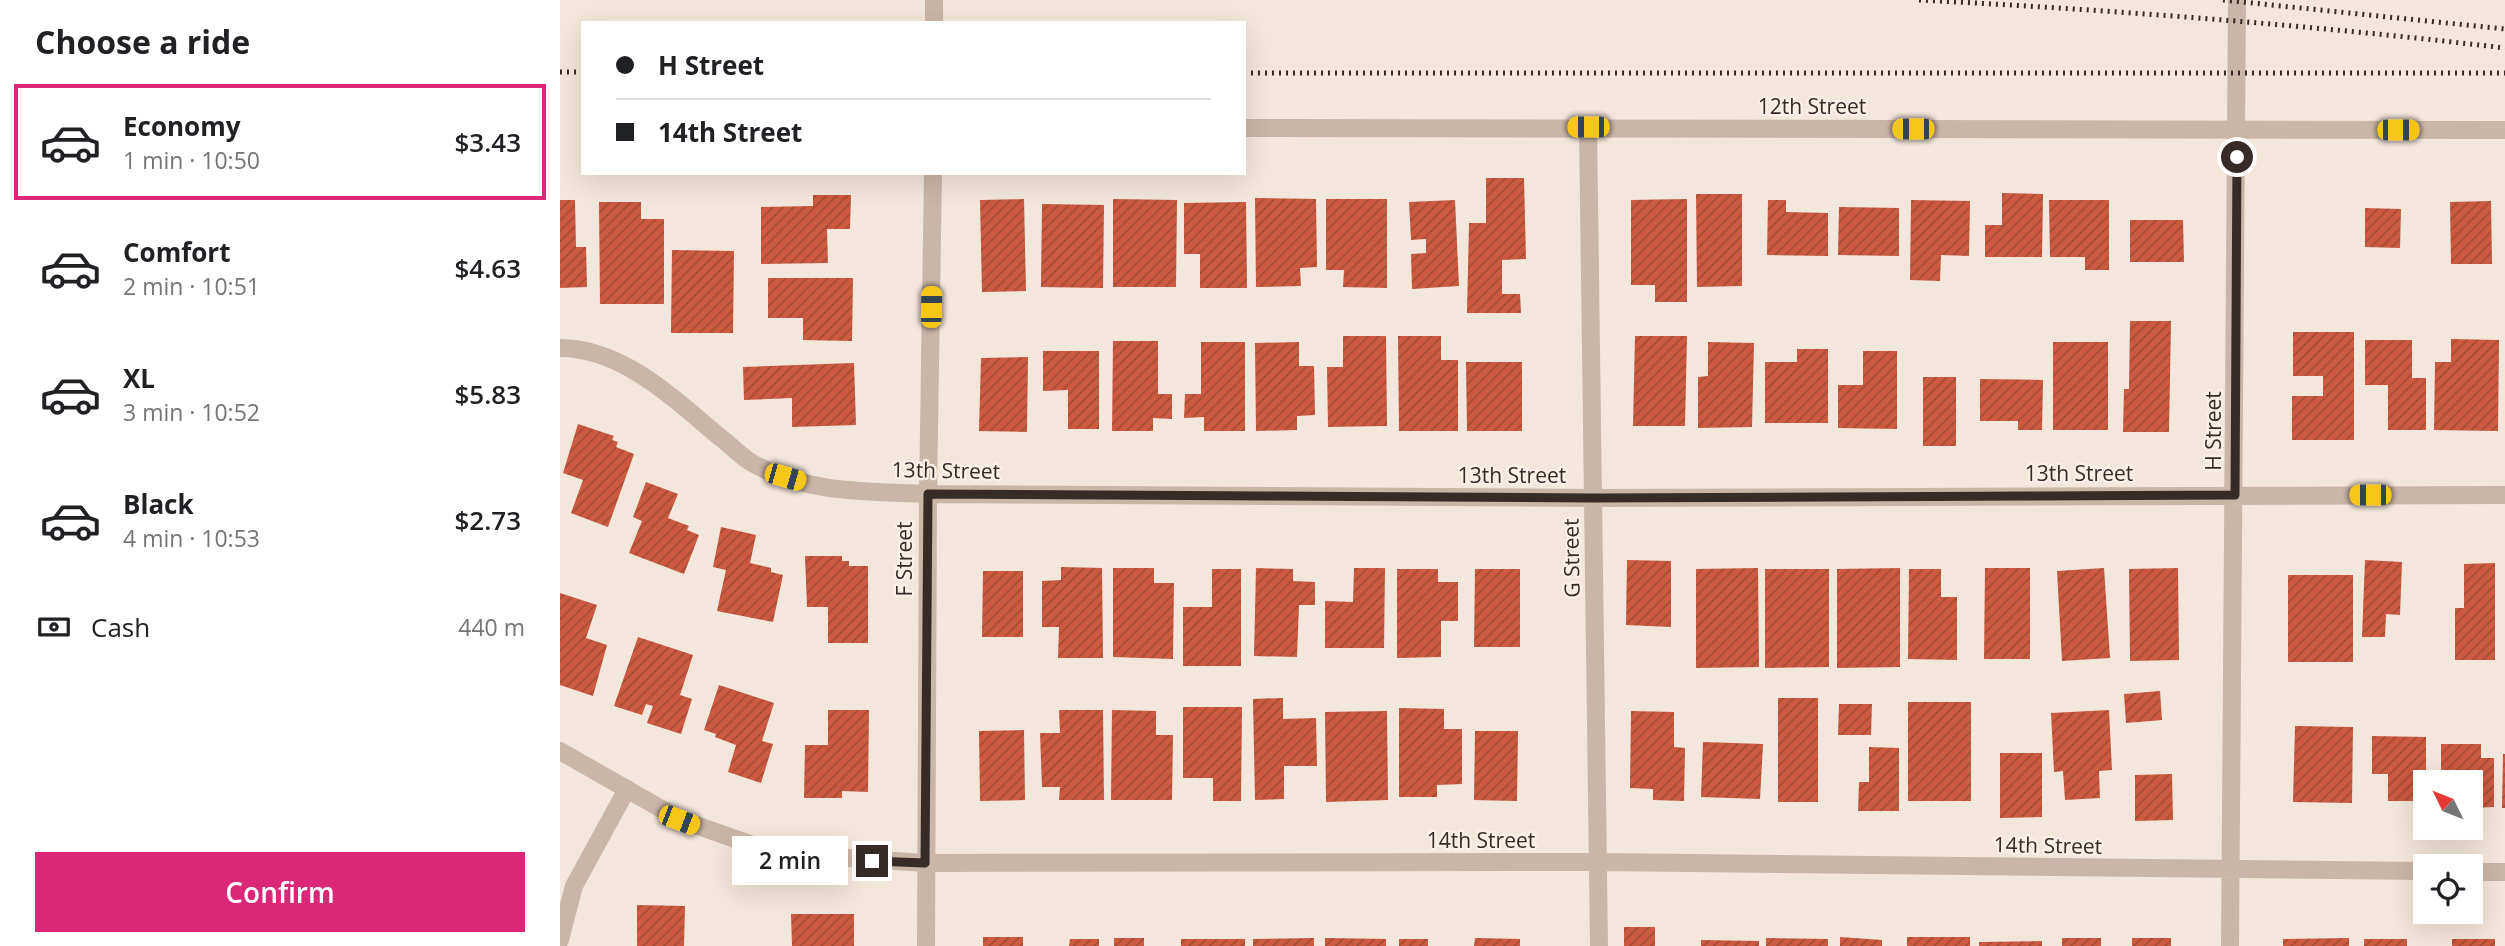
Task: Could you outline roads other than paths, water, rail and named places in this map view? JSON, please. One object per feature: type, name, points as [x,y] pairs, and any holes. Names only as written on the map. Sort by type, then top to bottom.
[{"type":"street","points":[[934,0],[934,21]]},
{"type":"street","name":"H Street","points":[[2230,946],[2238,0]]},
{"type":"street","name":"G Street","points":[[1588,127],[1600,862],[1599,946]]},
{"type":"street","name":"12th Street","points":[[1246,128],[2505,130]]},
{"type":"street","name":"F Street","points":[[926,946],[933,175]]},
{"type":"street","name":"13th Street","points":[[560,348],[594,352],[627,367],[674,400],[753,464],[826,489],[928,494],[1593,498],[2505,495]]},
{"type":"street","name":"14th Street","points":[[560,751],[679,820],[775,853],[818,859],[925,863],[1600,862],[2413,872]]},
{"type":"street","points":[[560,940],[574,886],[627,789]]},
{"type":"street","points":[[2483,872],[2505,872]]},
{"type":"railway","points":[[1919,0],[2212,19],[2505,48]]},
{"type":"railway","points":[[2223,0],[2505,29]]},
{"type":"railway","points":[[560,72],[581,72]]},
{"type":"railway","points":[[1246,73],[2505,73]]}]
